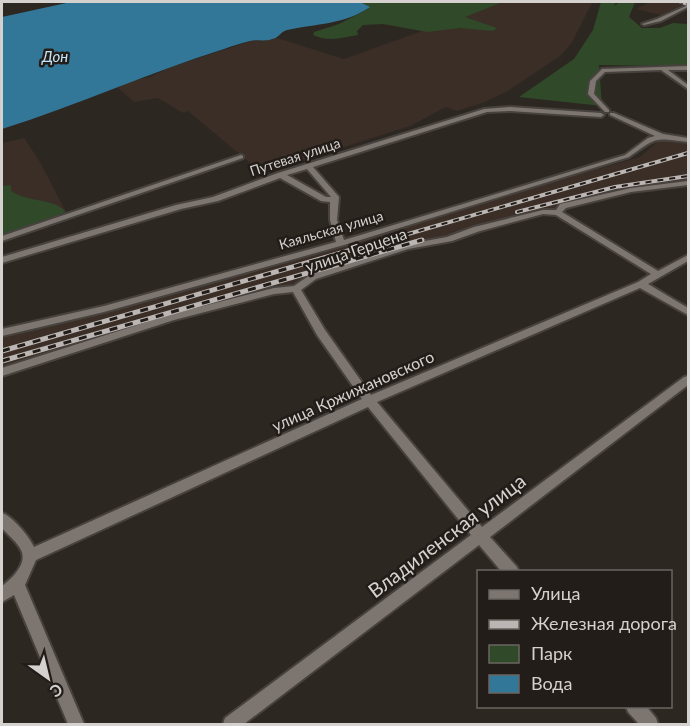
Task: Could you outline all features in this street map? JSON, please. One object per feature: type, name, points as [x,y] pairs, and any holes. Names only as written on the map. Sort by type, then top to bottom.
[{"type":"street","points":[[644,24],[688,8]]},
{"type":"street","points":[[607,114],[591,94],[593,81],[604,70],[688,68]]},
{"type":"street","points":[[664,70],[688,78]]},
{"type":"street","points":[[664,70],[688,87]]},
{"type":"street","name":"Путевая улица","points":[[2,260],[179,207],[215,199],[281,175],[486,110],[607,114],[661,136],[688,140]]},
{"type":"street","name":"Каяльская улица","points":[[2,333],[104,309],[341,243],[627,156],[650,139],[661,136]]},
{"type":"street","name":"Путевая улица","points":[[2,239],[241,157]]},
{"type":"street","points":[[309,167],[331,189],[335,200],[334,230],[341,243]]},
{"type":"street","points":[[281,175],[324,199],[335,200]]},
{"type":"street","name":"улица Герцена","points":[[2,372],[172,317],[274,291],[296,289],[313,277],[406,247],[449,239],[477,229],[543,212],[558,213],[563,206],[631,190],[688,183]]},
{"type":"street","points":[[558,213],[657,274]]},
{"type":"street","name":"улица Кржижановского","points":[[31,555],[369,401],[641,284],[688,258]]},
{"type":"street","points":[[641,284],[688,312]]},
{"type":"street","points":[[296,289],[315,326],[350,377],[510,570]]},
{"type":"street","name":"Владиленская улица","points":[[231,724],[688,380]]},
{"type":"street","points":[[2,520],[27,545],[31,555],[28,568],[17,584],[2,595]]},
{"type":"street","points":[[17,584],[76,724]]},
{"type":"street","points":[[636,708],[650,724]]},
{"type":"shaded area","points":[[503,2],[592,3],[571,44],[560,56],[506,92],[457,111],[446,107],[410,126],[262,173],[188,111],[183,113],[158,98],[134,102],[118,88],[128,81],[150,77],[171,67],[251,41],[277,38],[344,59]]},
{"type":"shaded area","points":[[650,2],[688,2],[688,6],[669,17],[636,9]]},
{"type":"shaded area","points":[[24,138],[40,162],[66,212],[2,235],[2,143]]},
{"type":"shaded area","points":[[688,139],[688,181],[594,198],[413,247],[2,372],[2,333],[170,291],[640,157],[658,141]]},
{"type":"green space","points":[[503,2],[465,17],[497,28],[493,31],[460,28],[427,32],[383,24],[363,25],[357,31],[358,35],[341,38],[330,39],[313,35],[314,32],[339,24],[368,9],[369,7],[362,3]]},
{"type":"green space","points":[[601,2],[616,2],[614,6],[620,2],[635,2],[629,17],[642,28],[660,28],[673,23],[688,24],[688,64],[671,66],[599,65],[602,106],[519,97],[574,59],[593,30]]},
{"type":"green space","points":[[11,185],[11,191],[18,195],[54,204],[66,212],[2,237],[2,186]]},
{"type":"water","name":"Дон","points":[[71,2],[363,2],[370,7],[341,20],[287,30],[274,38],[253,40],[233,46],[2,129],[2,17]]},
{"type":"railway","points":[[679,2],[688,5]]},
{"type":"railway","points":[[384,241],[688,153]]},
{"type":"railway","points":[[517,212],[615,187],[688,176]]},
{"type":"railway","points":[[2,351],[389,239]]},
{"type":"railway","points":[[2,361],[422,240],[419,241]]}]
